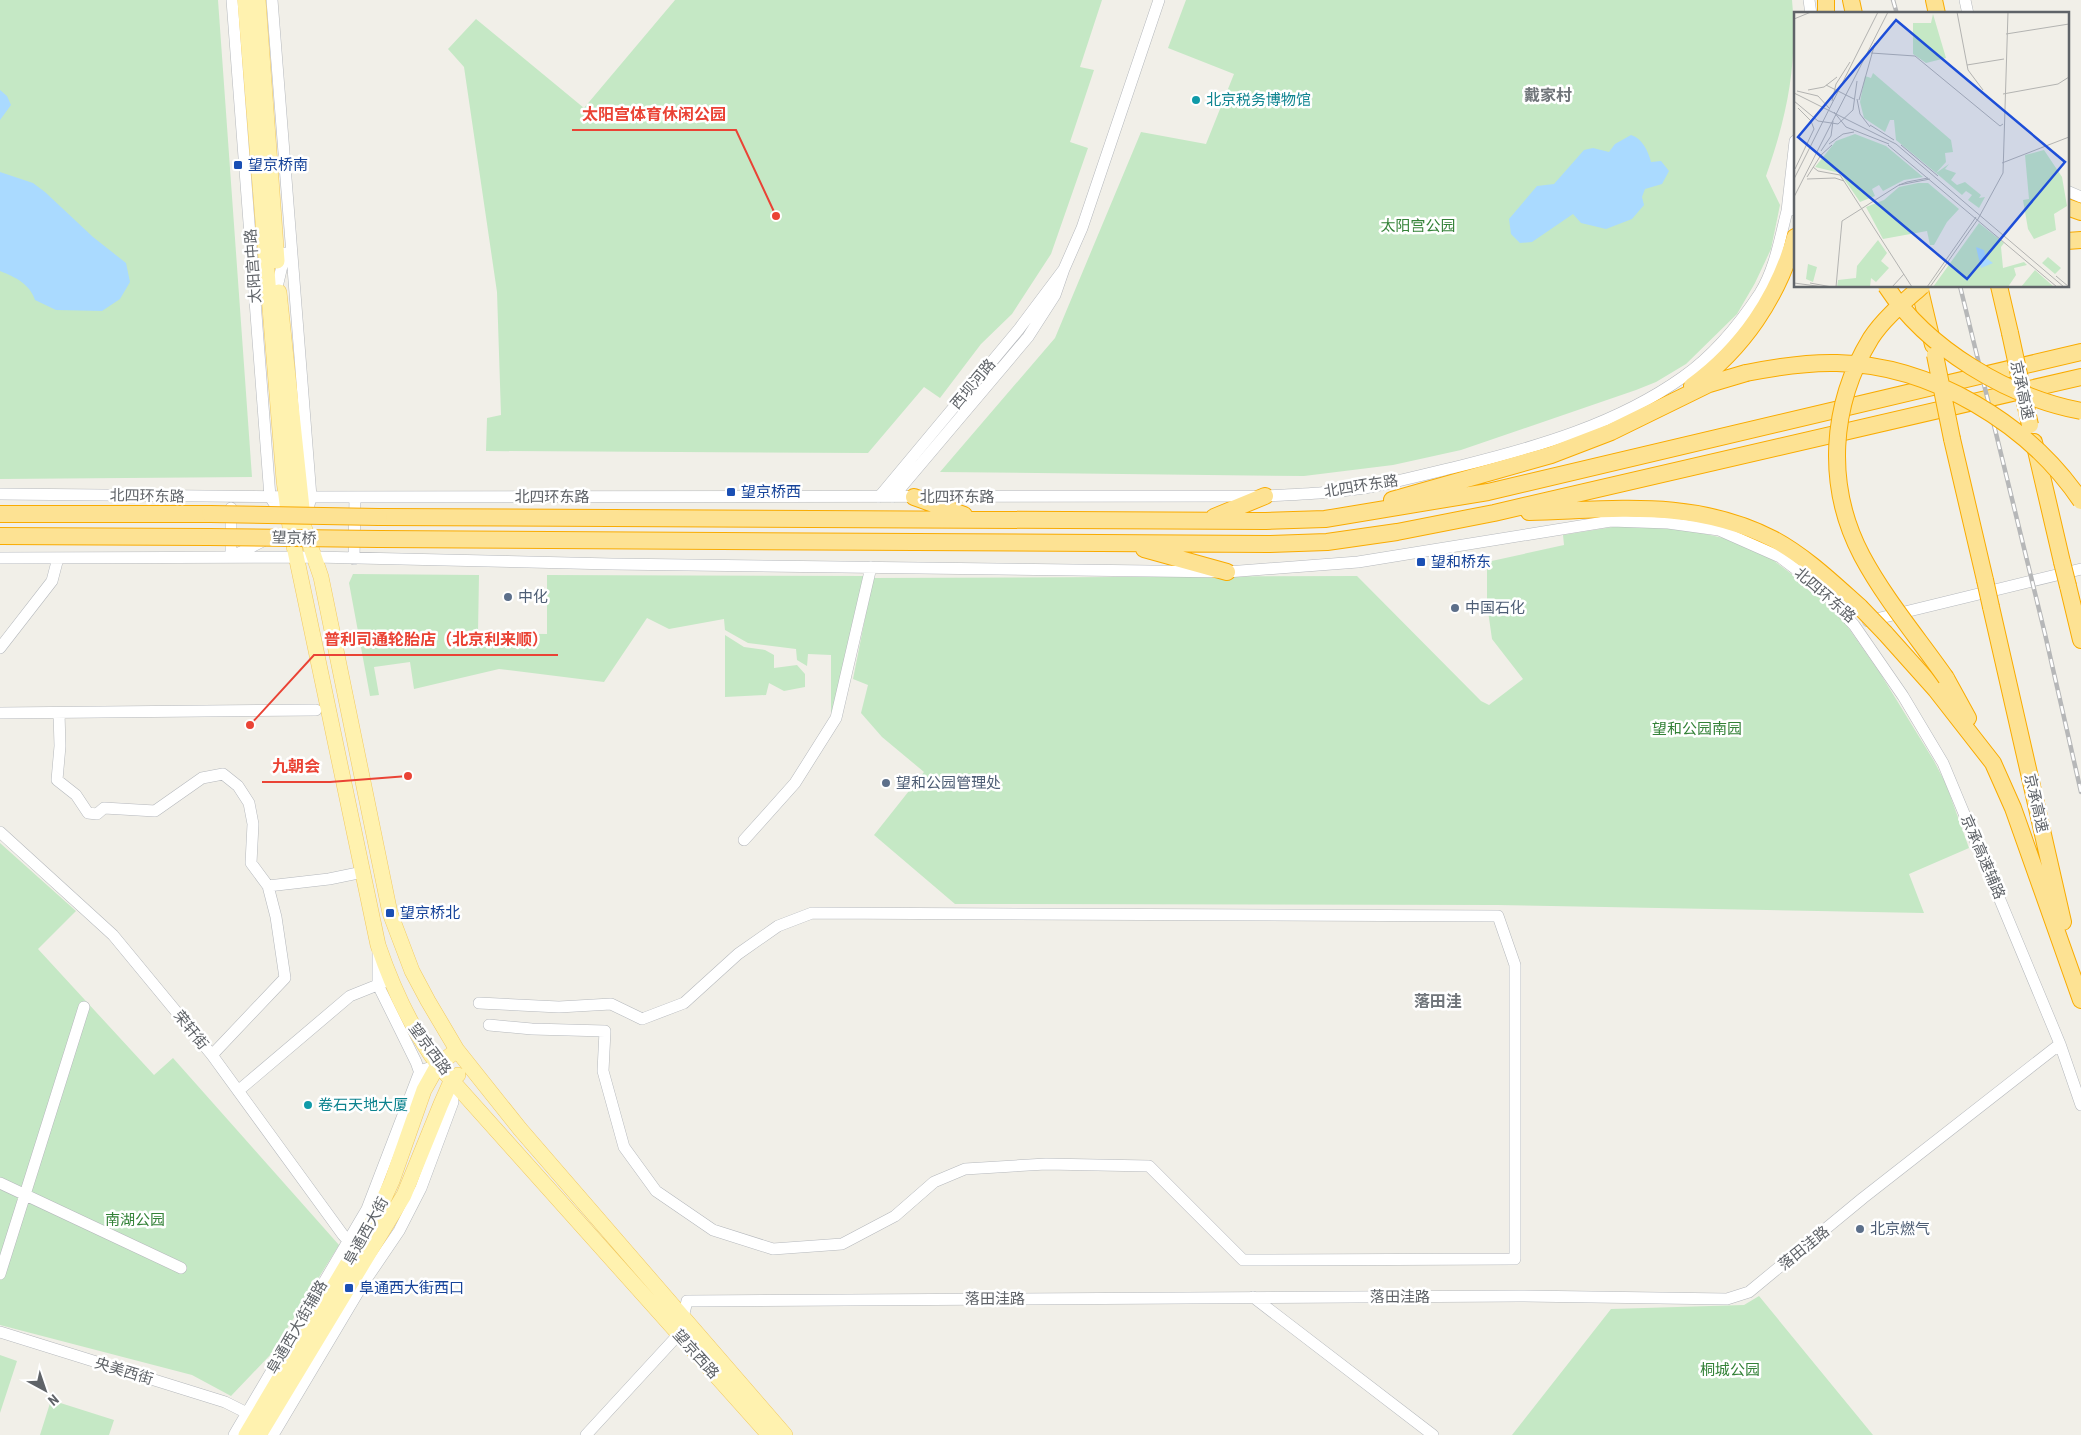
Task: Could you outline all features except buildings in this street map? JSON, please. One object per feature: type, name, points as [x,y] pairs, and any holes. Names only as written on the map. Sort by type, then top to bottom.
[{"type":"highway","points":[[2068,207],[2081,212]]},
{"type":"highway","points":[[1668,403],[1703,378],[1734,349],[1756,322],[1774,293],[1788,261],[1794,240]]},
{"type":"highway","points":[[2068,241],[2081,240]]},
{"type":"highway","points":[[1888,288],[1912,317],[1936,340],[1973,368],[2002,385],[2042,401],[2081,411]]},
{"type":"highway","points":[[1918,288],[1897,308],[1872,337],[1855,370],[1842,406],[1837,439],[1837,469],[1842,499],[1849,527],[1862,556],[1893,604],[1946,678],[1993,763],[2013,808],[2081,1000]]},
{"type":"highway","name":"京承高速","points":[[1920,288],[1952,439],[2081,1000]]},
{"type":"highway","name":"京承高速","points":[[1999,288],[2081,640]]},
{"type":"highway","name":"北四环东路","points":[[379,516],[1206,521],[1266,521],[1325,518],[1488,492],[2081,352]]},
{"type":"highway","points":[[1325,518],[1551,454],[1611,432],[1709,384],[1746,373],[1792,365],[1838,363],[1876,368],[1918,378],[1962,396],[1996,416],[2028,441],[2056,468],[2081,501]]},
{"type":"highway","points":[[1122,543],[1327,542],[1494,513],[2081,377]]},
{"type":"highway","points":[[2031,430],[2057,480],[2066,494],[2081,509]]},
{"type":"highway","points":[[1206,521],[1266,496]]},
{"type":"highway","points":[[914,497],[975,520]]},
{"type":"highway","points":[[1494,513],[1626,508],[1673,510],[1721,518],[1773,539],[1817,569],[1886,633],[1936,690],[1993,763]]},
{"type":"highway","name":"北四环东路","points":[[0,514],[210,514]]},
{"type":"highway","name":"望京桥","points":[[210,514],[379,516]]},
{"type":"highway","name":"望京桥","points":[[0,536],[1122,543]]},
{"type":"highway","points":[[1122,543],[1227,572]]},
{"type":"main road","name":"太阳宫中路","points":[[245,0],[267,266],[292,497]]},
{"type":"main road","name":"太阳宫中路","points":[[258,0],[292,497]]},
{"type":"main road","points":[[292,497],[297,527]]},
{"type":"main road","name":"望京西路","points":[[297,527],[315,557],[321,576],[390,913],[412,970],[428,1001],[468,1066],[784,1435]]},
{"type":"main road","name":"望京西路","points":[[297,527],[297,557],[378,945],[384,982],[438,1065],[769,1435]]},
{"type":"main road","name":"阜通西大街","points":[[246,1435],[352,1246],[378,1214],[392,1182],[424,1090],[438,1065],[457,1050]]},
{"type":"main road","name":"阜通西大街","points":[[259,1435],[317,1336],[381,1236],[404,1195],[452,1080],[468,1066]]},
{"type":"street","name":"太阳宫中路","points":[[232,0],[250,231],[297,527]]},
{"type":"street","name":"太阳宫中路","points":[[272,0],[290,231],[292,497]]},
{"type":"street","name":"西坝河路","points":[[893,497],[1028,337],[1055,295],[1082,228],[1159,0]]},
{"type":"street","points":[[236,54],[247,19]]},
{"type":"street","points":[[1791,210],[1794,157]]},
{"type":"street","points":[[2068,191],[2081,197]]},
{"type":"street","name":"北四环东路","points":[[0,494],[292,497],[1266,496],[1313,494],[1374,486],[1516,452],[1560,438],[1615,415],[1654,395],[1684,376],[1713,352],[1736,327],[1761,292],[1777,253],[1791,210]]},
{"type":"street","points":[[250,231],[267,266]]},
{"type":"street","points":[[278,283],[290,231]]},
{"type":"street","name":"西坝河路","points":[[879,497],[1019,329],[1064,269]]},
{"type":"street","points":[[231,557],[232,496]]},
{"type":"street","points":[[231,557],[297,527],[355,497],[354,559]]},
{"type":"street","name":"北四环东路","points":[[297,557],[1227,572],[1358,562],[1612,521],[1668,523],[1719,530],[1780,557],[1818,586],[1854,625],[2081,569]]},
{"type":"street","points":[[0,558],[297,557]]},
{"type":"street","points":[[0,648],[52,581],[58,558]]},
{"type":"street","points":[[744,840],[795,782],[836,718],[872,567]]},
{"type":"street","name":"京承高速辅路","points":[[1854,625],[1903,696],[1943,763],[2060,1044],[2081,1105]]},
{"type":"street","points":[[0,713],[316,710]]},
{"type":"street","points":[[60,713],[57,780],[76,795],[88,813],[97,814],[104,808],[155,811],[202,778],[223,774],[238,786],[249,803],[253,824],[251,863],[268,886],[276,917],[285,978],[212,1055]]},
{"type":"street","name":"荣轩街","points":[[0,832],[113,935],[212,1055],[352,1246]]},
{"type":"street","points":[[268,886],[329,879],[363,872]]},
{"type":"street","points":[[479,1003],[559,1007],[611,1004],[642,1019],[684,1003],[738,954],[778,926],[812,913],[1498,916],[1515,965],[1515,1259],[1243,1260],[1149,1166],[1074,1164],[991,1166],[965,1169],[934,1182],[895,1216],[842,1244],[773,1249],[713,1230],[656,1191],[624,1146],[603,1072],[605,1030],[532,1029],[489,1025]]},
{"type":"street","points":[[238,1091],[350,996],[384,982],[420,1071],[424,1090]]},
{"type":"street","points":[[0,1274],[84,1007]]},
{"type":"street","name":"落田洼路","points":[[679,1334],[687,1301],[1520,1296],[1727,1299],[1749,1292],[1871,1192],[2060,1044]]},
{"type":"street","points":[[420,1071],[438,1065]]},
{"type":"street","name":"阜通西大街辅路","points":[[234,1435],[352,1246],[420,1071]]},
{"type":"street","points":[[273,1435],[363,1284],[399,1231],[422,1188],[453,1102],[452,1080]]},
{"type":"street","points":[[0,1183],[181,1268]]},
{"type":"street","points":[[1253,1297],[1433,1435]]},
{"type":"street","name":"央美西街","points":[[0,1332],[225,1402],[247,1413]]},
{"type":"street","points":[[586,1435],[679,1334]]},
{"type":"green space","points":[[0,0],[218,0],[252,477],[0,479]]},
{"type":"green space","points":[[675,0],[1102,0],[1080,67],[1094,70],[1070,142],[1088,148],[1051,254],[1012,314],[981,344],[940,398],[924,387],[868,453],[486,451],[487,418],[501,415],[497,292],[464,67],[448,49],[476,19],[584,108]]},
{"type":"green space","name":"太阳宫公园","points":[[1186,0],[1792,0],[1793,46],[1789,90],[1780,132],[1766,176],[1780,205],[1771,249],[1755,283],[1737,314],[1686,364],[1656,382],[1636,390],[1461,450],[1393,465],[1304,476],[940,472],[1055,338],[1141,132],[1206,144],[1234,74],[1168,48]]},
{"type":"green space","name":"望和公园南园","points":[[1625,525],[1671,526],[1723,538],[1769,557],[1810,588],[1845,623],[1880,673],[1934,761],[1946,784],[1969,848],[1909,874],[1924,913],[1497,905],[955,904],[874,835],[924,772],[882,737],[861,713],[868,685],[853,679],[873,578],[1357,576],[1481,701],[1489,705],[1523,679],[1492,639],[1487,604],[1487,562],[1564,545],[1563,535]]},
{"type":"green space","points":[[353,574],[479,575],[478,633],[547,634],[547,575],[865,576],[831,715],[831,655],[808,654],[807,666],[797,660],[796,649],[748,643],[725,630],[724,619],[669,629],[647,618],[604,682],[499,669],[414,689],[410,662],[374,667],[379,695],[370,696],[349,583]]},
{"type":"green space","points":[[725,635],[744,647],[765,650],[774,655],[774,668],[797,665],[805,674],[805,687],[784,691],[769,683],[766,695],[725,697]]},
{"type":"green space","name":"南湖公园","points":[[0,843],[76,911],[38,949],[154,1075],[173,1058],[339,1245],[272,1353],[231,1396],[192,1375],[0,1325]]},
{"type":"green space","name":"桐城公园","points":[[1759,1296],[1873,1435],[1512,1435],[1611,1309],[1744,1305]]},
{"type":"green space","points":[[0,1355],[17,1361],[0,1413]]},
{"type":"green space","points":[[51,1400],[114,1420],[109,1435],[40,1435]]},
{"type":"water","points":[[0,90],[7,96],[11,105],[0,120]]},
{"type":"water","points":[[1631,135],[1642,142],[1651,162],[1661,161],[1669,171],[1662,184],[1645,189],[1642,197],[1644,205],[1632,219],[1606,229],[1581,223],[1573,214],[1532,242],[1520,243],[1511,234],[1509,219],[1537,186],[1554,184],[1584,150],[1593,148],[1609,152],[1615,144]]},
{"type":"water","points":[[0,172],[33,183],[93,237],[126,263],[130,282],[120,299],[102,311],[56,310],[35,300],[26,285],[0,271]]},
{"type":"railway","points":[[1893,0],[1896,12]]},
{"type":"railway","points":[[1960,288],[2045,634],[2081,792]]},
{"type":"place","name":"北京税务博物馆","points":[[1196,100]]},
{"type":"place","name":"望京桥南","points":[[238,165]]},
{"type":"place","name":"太阳宫体育休闲公园","points":[[776,216]]},
{"type":"place","name":"望京桥西","points":[[731,492]]},
{"type":"place","name":"望和桥东","points":[[1421,562]]},
{"type":"place","name":"中化","points":[[508,597]]},
{"type":"place","name":"中国石化","points":[[1455,608]]},
{"type":"place","name":"普利司通轮胎店（北京利来顺）","points":[[250,725]]},
{"type":"place","name":"九朝会","points":[[408,776]]},
{"type":"place","name":"望和公园管理处","points":[[886,783]]},
{"type":"place","name":"望京桥北","points":[[390,913]]},
{"type":"place","name":"卷石天地大厦","points":[[308,1105]]},
{"type":"place","name":"北京燃气","points":[[1860,1229]]},
{"type":"place","name":"阜通西大街西口","points":[[349,1288]]},
{"type":"district","name":"戴家村","points":[[1548,95]]},
{"type":"district","name":"落田洼","points":[[1438,1001]]}]
